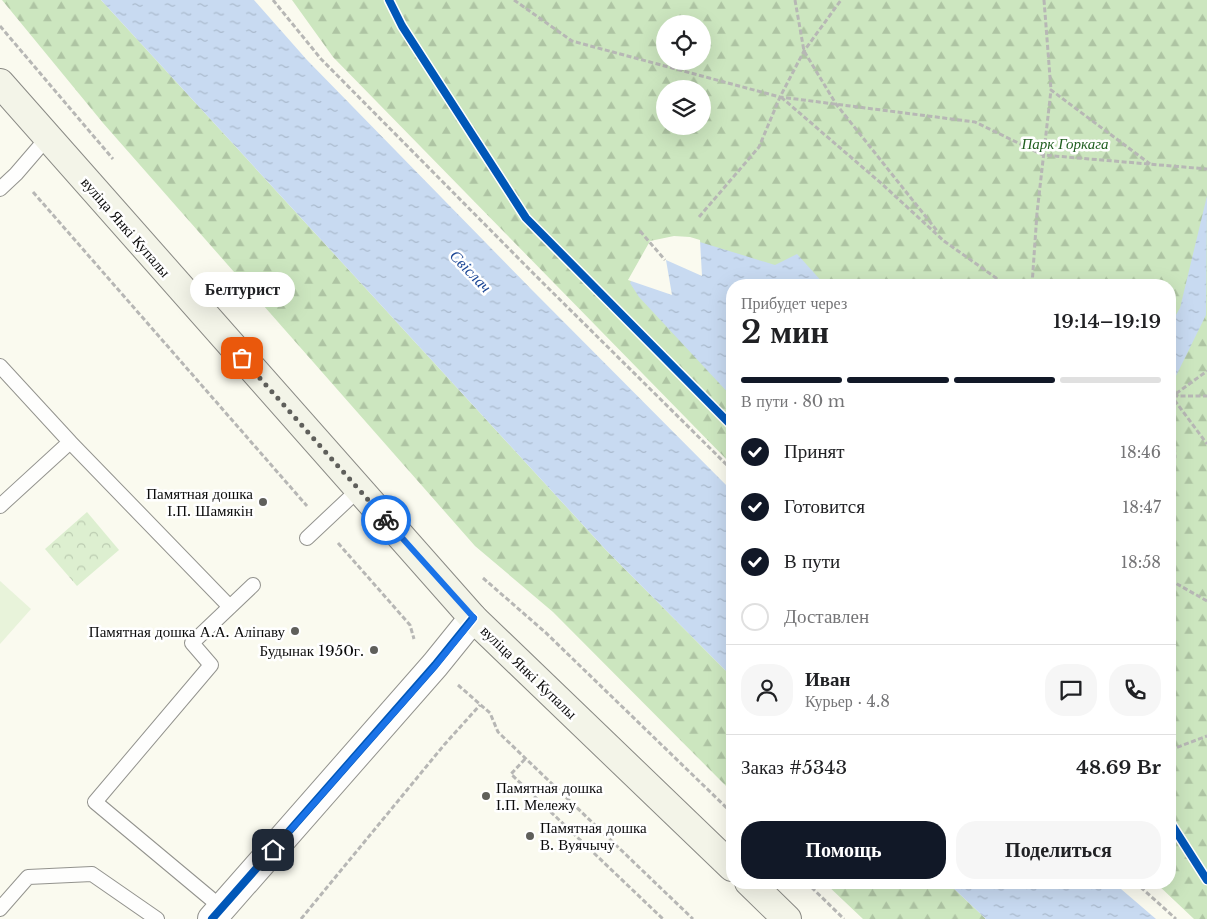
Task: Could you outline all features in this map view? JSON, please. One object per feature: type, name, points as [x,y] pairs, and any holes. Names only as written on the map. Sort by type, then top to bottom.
[{"type":"main road","name":"вуліца Янкі Купалы","points":[[0,83],[358,490],[474,618],[726,861]]},
{"type":"main road","points":[[756,889],[787,919]]},
{"type":"street","points":[[217,913],[435,666],[474,618]]},
{"type":"lane","points":[[0,189],[16,174],[47,138]]},
{"type":"lane","points":[[0,366],[70,442],[230,607]]},
{"type":"lane","points":[[0,506],[70,442]]},
{"type":"lane","points":[[307,538],[358,490]]},
{"type":"lane","points":[[217,913],[95,802],[211,665],[192,643],[253,585]]},
{"type":"lane","points":[[0,909],[28,877],[92,874],[157,919]]},
{"type":"path","points":[[273,0],[321,59],[726,464]]},
{"type":"path","points":[[514,0],[572,41],[780,97],[975,122],[1043,155],[1207,169]]},
{"type":"path","points":[[794,0],[804,51],[836,104],[944,241]]},
{"type":"path","points":[[699,217],[759,147],[780,97],[804,51],[841,0]]},
{"type":"path","points":[[1033,279],[1050,90],[1044,0]]},
{"type":"path","points":[[0,26],[119,165]]},
{"type":"path","points":[[1050,90],[1151,164]]},
{"type":"path","points":[[780,97],[882,184],[944,241],[998,279]]},
{"type":"path","points":[[16,174],[410,625],[415,641]]},
{"type":"path","points":[[640,231],[665,260]]},
{"type":"path","points":[[1176,393],[1207,371]]},
{"type":"path","points":[[1176,396],[1207,396]]},
{"type":"path","points":[[1176,403],[1207,444]]},
{"type":"path","points":[[476,572],[545,632],[726,806]]},
{"type":"path","points":[[1176,583],[1207,601]]},
{"type":"path","points":[[454,682],[490,714],[498,732],[525,759],[693,919]]},
{"type":"path","points":[[301,919],[444,745],[480,705]]},
{"type":"path","points":[[1176,748],[1207,736]]},
{"type":"path","points":[[525,759],[511,774],[664,919]]},
{"type":"path","points":[[813,889],[844,919]]},
{"type":"path","points":[[1143,889],[1176,919]]},
{"type":"green space","points":[[2,0],[101,0],[606,550],[726,671],[726,786],[553,612],[475,546],[103,123]]},
{"type":"green space","name":"Парк Горкага","points":[[292,0],[1207,0],[1207,919],[1194,919],[1162,889],[1176,889],[1176,279],[726,279],[726,459],[333,57]]},
{"type":"green space","points":[[87,512],[119,550],[77,586],[45,549]]},
{"type":"green space","points":[[0,581],[31,609],[0,644]]},
{"type":"green space","points":[[831,889],[954,889],[986,919],[863,919]]},
{"type":"water","name":"Свіслач","points":[[101,0],[254,0],[307,60],[726,485],[726,671],[606,550]]},
{"type":"water","points":[[1207,196],[1206,315],[1176,376],[1176,315],[1180,308]]},
{"type":"water","points":[[690,239],[775,265],[797,254],[820,279],[726,279],[726,391],[639,297],[630,283],[652,243]]},
{"type":"water","points":[[954,889],[1121,889],[1156,919],[986,919]]},
{"type":"pier","points":[[674,236],[700,240],[702,276],[666,260],[672,295],[628,280],[650,241]]},
{"type":"cycle path","points":[[389,0],[402,26],[526,218],[726,420]]},
{"type":"cycle path","points":[[212,919],[435,665],[473,618]]},
{"type":"cycle path","points":[[1176,831],[1207,880]]},
{"type":"way so far","points":[[242,358],[386,520]]},
{"type":"place","name":"Белтурист","points":[[242,358]]},
{"type":"place","name":"Памятная дошка І.П. Шамякін","points":[[263,502]]},
{"type":"place","name":"Памятная дошка А.А. Аліпаву","points":[[295,631]]},
{"type":"place","name":"Будынак 1950г.","points":[[374,650]]},
{"type":"place","name":"Памятная дошка І.П. Мележу","points":[[486,796]]},
{"type":"place","name":"Памятная дошка В. Вуячычу","points":[[530,836]]},
{"type":"route","points":[[273,850],[435,666],[474,618],[386,520]]}]
